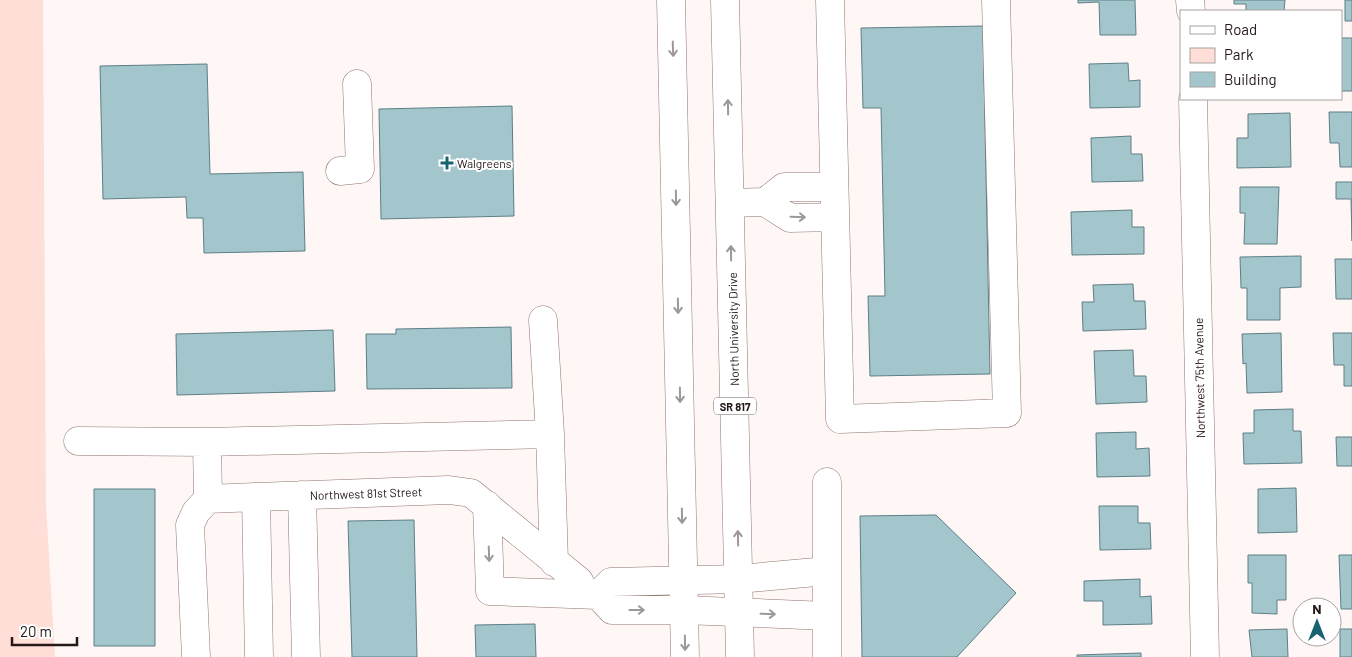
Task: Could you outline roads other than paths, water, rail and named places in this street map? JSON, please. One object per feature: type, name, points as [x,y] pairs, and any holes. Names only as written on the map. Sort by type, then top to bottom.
[{"type":"main road","points":[[671,0],[685,657]]},
{"type":"main road","name":"North University Drive","points":[[726,0],[740,657]]},
{"type":"main road","points":[[830,0],[840,419],[1007,413],[996,0]]},
{"type":"main road","points":[[340,171],[360,169],[357,84]]},
{"type":"main road","name":"Northwest 75th Avenue","points":[[1192,100],[1205,657]]},
{"type":"main road","points":[[765,202],[784,187],[834,187]]},
{"type":"main road","points":[[730,203],[765,202],[790,218],[835,218]]},
{"type":"main road","points":[[543,320],[550,434],[554,562]]},
{"type":"main road","points":[[78,441],[208,442],[550,434]]},
{"type":"main road","points":[[196,657],[190,525],[196,512],[208,499],[208,442]]},
{"type":"main road","points":[[827,482],[827,657]]},
{"type":"main road","name":"Northwest 81st Street","points":[[208,499],[449,490],[471,494],[579,580],[592,594],[612,610],[684,610],[827,616]]},
{"type":"main road","points":[[302,495],[306,657]]},
{"type":"main road","points":[[256,497],[259,657]]},
{"type":"main road","points":[[487,505],[490,591],[592,594],[611,582],[739,580],[827,571]]},
{"type":"place","name":"Walgreens","points":[[447,163]]}]
